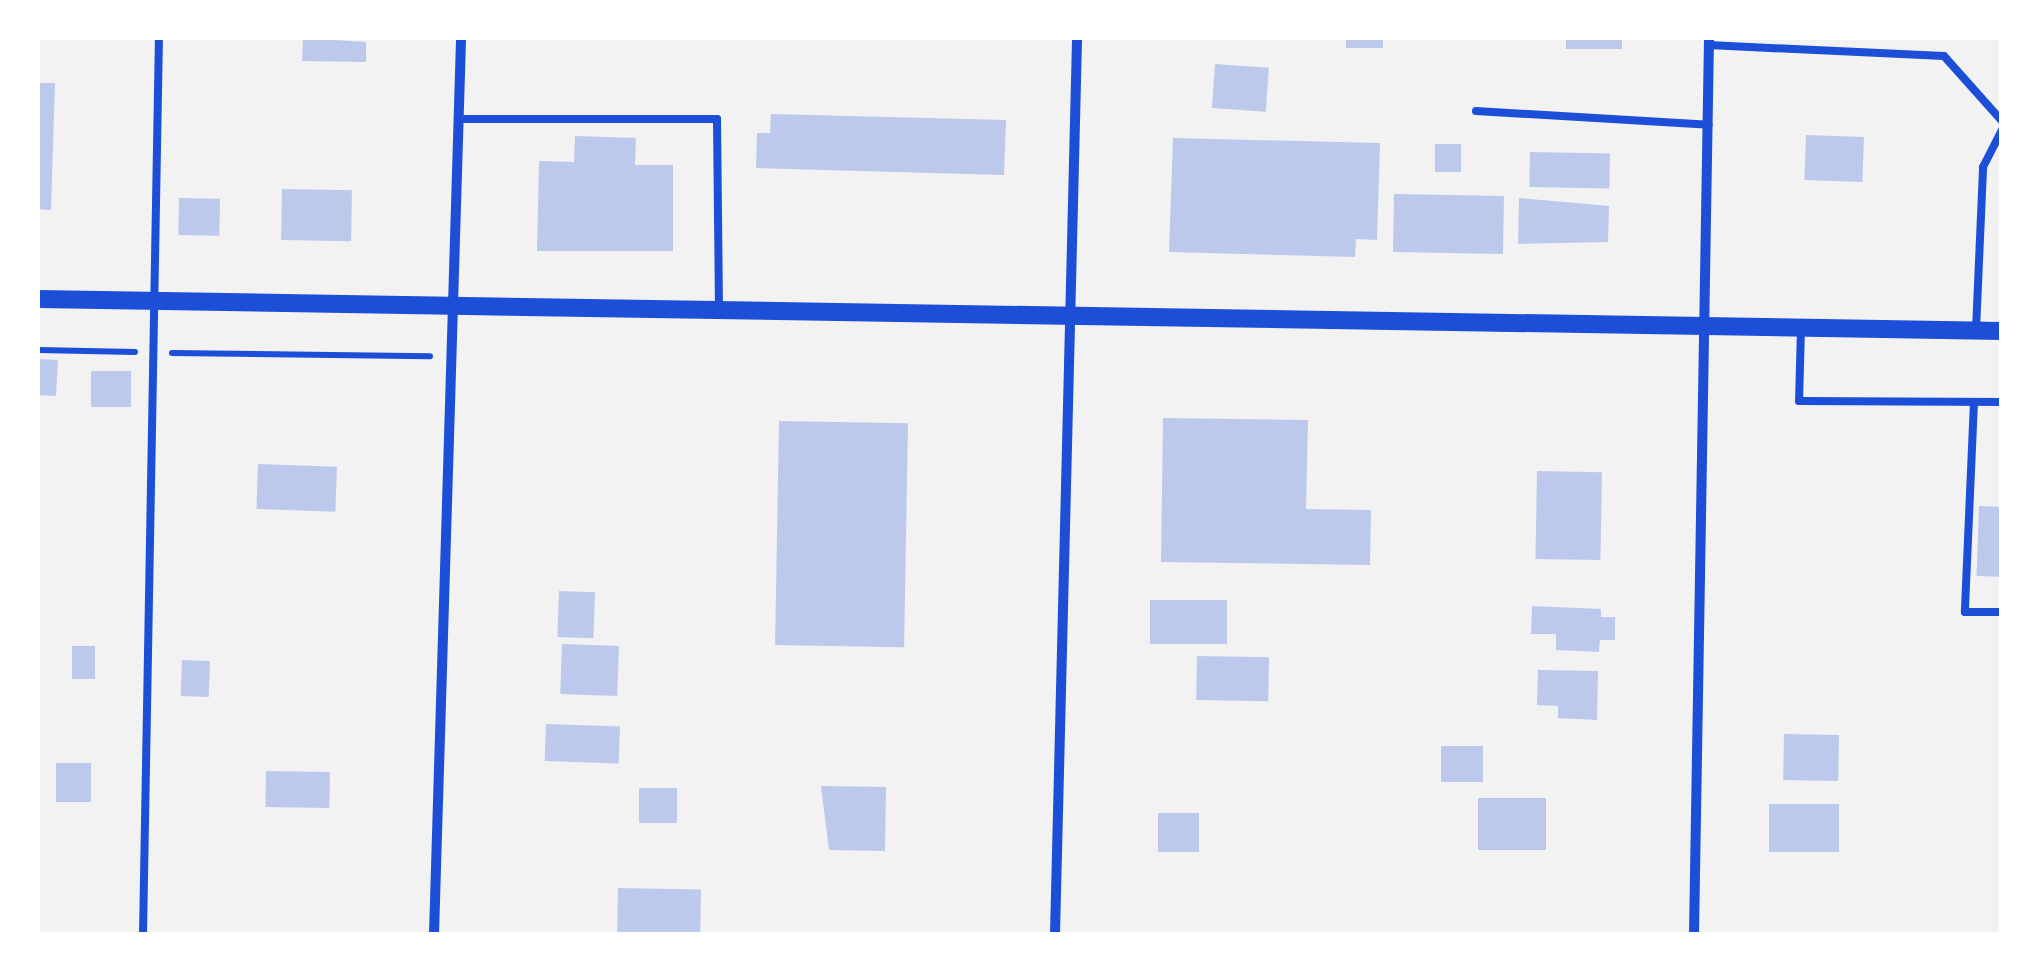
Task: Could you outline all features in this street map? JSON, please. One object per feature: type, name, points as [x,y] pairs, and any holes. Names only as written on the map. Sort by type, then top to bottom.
[{"type":"street","points":[[434,934],[462,38]]},
{"type":"street","points":[[1055,934],[1076,38]]},
{"type":"street","points":[[1694,934],[1708,41]]},
{"type":"street","points":[[38,300],[2002,330]]},
{"type":"lane","points":[[143,934],[159,38]]},
{"type":"lane","points":[[1708,41],[1944,56],[2002,121]]},
{"type":"lane","points":[[1476,111],[1709,124]]},
{"type":"lane","points":[[460,119],[716,119],[719,311]]},
{"type":"lane","points":[[1976,330],[1984,167],[2002,130]]},
{"type":"lane","points":[[1801,327],[1798,401],[2002,402]]},
{"type":"lane","points":[[1974,402],[1965,612],[2002,612]]},
{"type":"path","points":[[38,350],[451,357]]},
{"type":"building","points":[[303,38],[366,42],[366,62],[302,61]]},
{"type":"building","points":[[1346,38],[1383,38],[1383,48],[1346,48]]},
{"type":"building","points":[[1566,38],[1622,38],[1622,49],[1566,49]]},
{"type":"building","points":[[1215,64],[1269,68],[1266,112],[1212,108]]},
{"type":"building","points":[[38,83],[55,83],[51,210],[38,209]]},
{"type":"building","points":[[771,114],[1006,120],[1004,175],[756,168],[757,133],[770,133]]},
{"type":"building","points":[[1806,135],[1864,137],[1862,182],[1804,180]]},
{"type":"building","points":[[575,136],[636,138],[635,165],[673,165],[673,251],[537,251],[539,161],[574,162]]},
{"type":"building","points":[[1173,138],[1380,143],[1377,240],[1356,239],[1355,257],[1169,252]]},
{"type":"building","points":[[1435,144],[1461,144],[1461,172],[1435,172]]},
{"type":"building","points":[[1530,152],[1610,153],[1609,188],[1529,187]]},
{"type":"building","points":[[282,189],[352,190],[351,241],[281,240]]},
{"type":"building","points":[[1394,194],[1504,196],[1503,254],[1393,252]]},
{"type":"building","points":[[179,198],[220,199],[219,236],[178,235]]},
{"type":"building","points":[[1519,198],[1609,206],[1608,242],[1518,244]]},
{"type":"building","points":[[38,359],[58,360],[56,396],[38,395]]},
{"type":"building","points":[[91,371],[131,371],[131,407],[91,407]]},
{"type":"building","points":[[1163,418],[1308,420],[1306,509],[1371,510],[1370,565],[1161,562]]},
{"type":"building","points":[[779,421],[908,423],[904,647],[775,645]]},
{"type":"building","points":[[258,464],[337,467],[335,512],[256,509]]},
{"type":"building","points":[[1537,471],[1602,472],[1600,560],[1535,559]]},
{"type":"building","points":[[1979,506],[2002,507],[2000,577],[1977,576]]},
{"type":"building","points":[[559,591],[595,592],[593,638],[557,637]]},
{"type":"building","points":[[1150,600],[1227,600],[1227,644],[1150,644]]},
{"type":"building","points":[[1532,606],[1601,609],[1601,617],[1615,617],[1615,640],[1600,640],[1599,652],[1556,650],[1556,634],[1531,634]]},
{"type":"building","points":[[562,644],[619,646],[617,696],[560,694]]},
{"type":"building","points":[[72,646],[95,646],[95,679],[72,679]]},
{"type":"building","points":[[1197,656],[1269,657],[1268,701],[1196,700]]},
{"type":"building","points":[[182,660],[210,661],[209,697],[181,696]]},
{"type":"building","points":[[1538,670],[1598,671],[1597,720],[1558,718],[1558,706],[1537,705]]},
{"type":"building","points":[[546,724],[620,727],[619,764],[545,761]]},
{"type":"building","points":[[1784,734],[1839,735],[1838,781],[1783,780]]},
{"type":"building","points":[[1441,746],[1483,746],[1483,782],[1441,782]]},
{"type":"building","points":[[56,763],[91,763],[91,802],[56,802]]},
{"type":"building","points":[[266,771],[330,772],[329,808],[265,807]]},
{"type":"building","points":[[821,786],[886,787],[885,851],[829,850]]},
{"type":"building","points":[[639,788],[677,788],[677,823],[639,823]]},
{"type":"building","points":[[1478,798],[1546,798],[1546,850],[1478,850]]},
{"type":"building","points":[[1769,804],[1839,804],[1839,852],[1769,852]]},
{"type":"building","points":[[1158,813],[1199,813],[1199,852],[1158,852]]},
{"type":"building","points":[[618,888],[701,889],[700,934],[617,934]]}]
